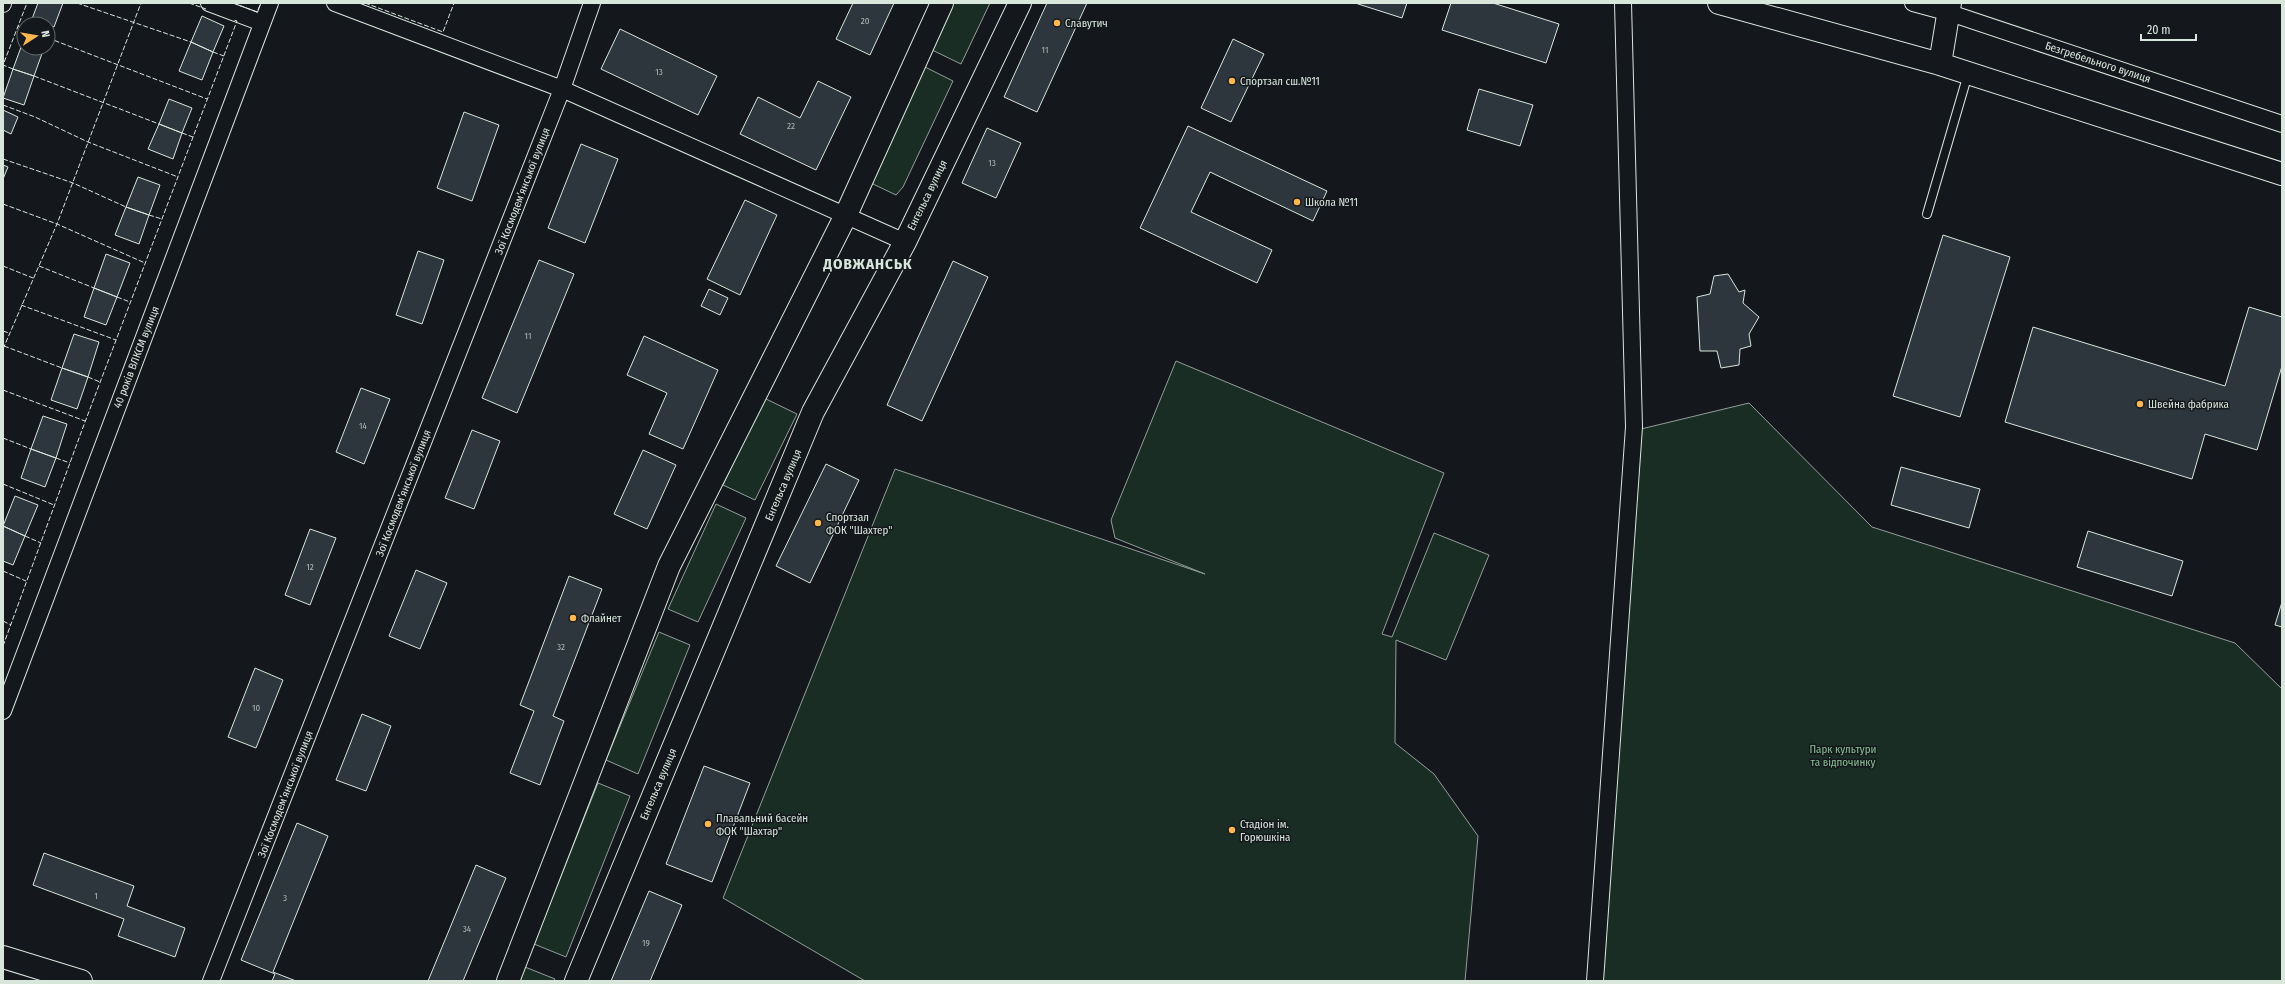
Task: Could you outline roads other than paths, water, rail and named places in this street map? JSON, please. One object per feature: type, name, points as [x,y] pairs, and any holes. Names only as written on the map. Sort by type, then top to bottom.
[{"type":"street","points":[[209,3],[262,23]]},
{"type":"street","name":"40 років ВЛКСМ вулиця","points":[[3,711],[270,3]]},
{"type":"street","points":[[335,3],[562,89],[845,217],[905,242]]},
{"type":"street","name":"Зої Космодем’янської вулиця","points":[[211,981],[562,89],[592,3]]},
{"type":"street","points":[[508,981],[669,566],[845,217],[942,3]]},
{"type":"street","name":"Енгельса вулиця","points":[[576,981],[813,412],[905,242],[1020,3]]},
{"type":"street","points":[[1595,981],[1634,426],[1623,3]]},
{"type":"street","points":[[1719,3],[1940,64],[2282,174]]},
{"type":"street","name":"Безгребельного вулиця","points":[[1913,3],[1950,8],[2282,124]]},
{"type":"street","points":[[1940,64],[1950,8]]},
{"type":"street","points":[[3,957],[69,979]]},
{"type":"lane","points":[[1927,214],[1968,73]]},
{"type":"place","name":"Славутич","points":[[1057,23]]},
{"type":"place","name":"Спортзал сш.№11","points":[[1232,81]]},
{"type":"place","name":"Школа №11","points":[[1297,202]]},
{"type":"place","name":"Швейна фабрика","points":[[2140,404]]},
{"type":"place","name":"Спортзал ФОК \"Шахтер\"","points":[[818,523]]},
{"type":"place","name":"Флайнет","points":[[573,618]]},
{"type":"place","name":"Плавальний басейн ФОК \"Шахтар\"","points":[[708,824]]},
{"type":"place","name":"Стадіон ім. Горюшкіна","points":[[1232,830]]},
{"type":"district","name":"ДОВЖАНСЬК","points":[[868,264]]},
{"type":"park label","name":"Парк культури та відпочинку","points":[[1843,755]]}]
